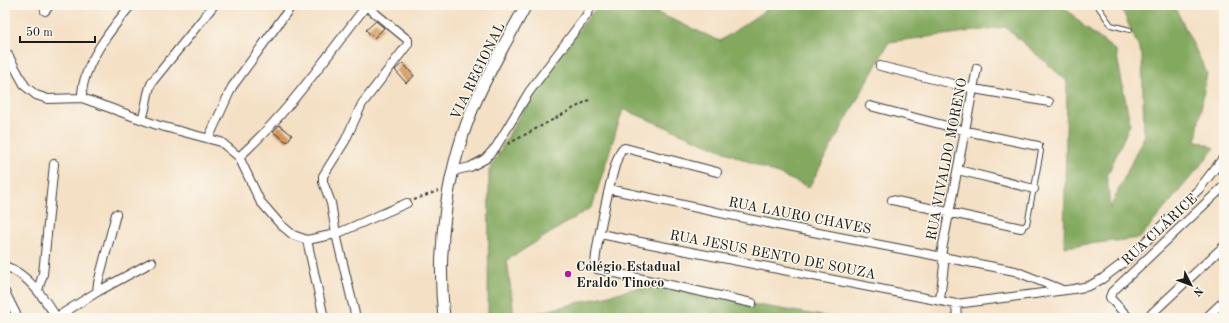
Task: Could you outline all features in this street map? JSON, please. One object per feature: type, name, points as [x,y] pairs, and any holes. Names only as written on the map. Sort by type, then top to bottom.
[{"type":"main road","name":"VIA REGIONAL","points":[[444,318],[441,266],[443,234],[458,147],[478,96],[526,5]]},
{"type":"street","points":[[82,98],[82,88],[100,48],[131,5]]},
{"type":"street","points":[[142,119],[146,107],[147,95],[152,82],[214,5]]},
{"type":"street","points":[[209,137],[232,87],[292,5]]},
{"type":"street","points":[[240,157],[266,133],[300,93],[366,5],[408,40],[407,48],[362,104],[345,141],[323,176],[324,186],[331,203],[336,234],[356,318]]},
{"type":"street","points":[[454,171],[485,159],[490,154],[529,92],[586,16],[592,5]]},
{"type":"street","points":[[5,53],[11,60],[25,86],[36,95],[48,99],[82,98],[157,125],[209,137],[222,142],[240,157],[260,201],[280,224],[293,235],[307,240],[336,234],[407,203]]},
{"type":"street","points":[[880,66],[974,89],[1049,102]]},
{"type":"street","name":"RUA VIVALDO MORENO","points":[[941,255],[977,68]]},
{"type":"street","points":[[870,106],[966,131],[1038,146]]},
{"type":"street","points":[[717,172],[625,148],[619,152],[609,189],[595,266],[597,270],[752,303]]},
{"type":"street","points":[[957,318],[956,304],[1089,286],[1102,280],[1127,260],[1199,189],[1224,157]]},
{"type":"street","points":[[38,290],[43,274],[54,164]]},
{"type":"street","points":[[958,170],[1034,189]]},
{"type":"street","name":"RUA CLÁRICE","points":[[1129,318],[1111,299],[1110,297],[1112,292],[1224,186]]},
{"type":"street","name":"RUA LAURO CHAVES","points":[[609,189],[778,225],[941,255],[1015,271],[1061,289]]},
{"type":"street","points":[[892,200],[949,211],[1021,228]]},
{"type":"street","points":[[98,292],[98,283],[116,214]]},
{"type":"street","name":"RUA JESUS BENTO DE SOUZA","points":[[600,234],[956,304]]},
{"type":"street","points":[[307,240],[324,318]]},
{"type":"street","points":[[1147,318],[1224,246]]},
{"type":"street","points":[[940,300],[944,265],[941,255]]},
{"type":"street","points":[[5,266],[23,276],[38,290],[57,318],[98,292],[152,262]]},
{"type":"street","points":[[5,292],[18,318]]},
{"type":"street","points":[[1206,318],[1224,301]]},
{"type":"lane","points":[[1097,5],[1111,25],[1130,30]]},
{"type":"lane","points":[[1021,228],[1027,224],[1041,151],[1038,146]]},
{"type":"path","points":[[490,154],[589,100]]},
{"type":"path","points":[[407,203],[450,187]]},
{"type":"green space","points":[[599,5],[640,5],[720,41],[773,5],[1062,5],[1086,28],[1116,51],[1130,124],[1107,176],[1110,208],[1144,136],[1142,55],[1120,5],[1174,5],[1207,73],[1196,140],[1215,148],[1140,238],[1064,247],[1067,81],[1005,27],[889,42],[809,187],[623,109],[592,207],[507,260],[514,314],[500,318],[488,318],[489,171],[544,71]]},
{"type":"green space","points":[[653,284],[752,304],[834,318],[517,318]]},
{"type":"building","points":[[376,21],[384,28],[374,38],[366,30]]},
{"type":"building","points":[[403,63],[414,76],[406,83],[395,70]]},
{"type":"building","points":[[279,125],[292,135],[287,142],[273,132]]},
{"type":"place","name":"Colégio Estadual Eraldo Tinoco","points":[[568,274]]}]
